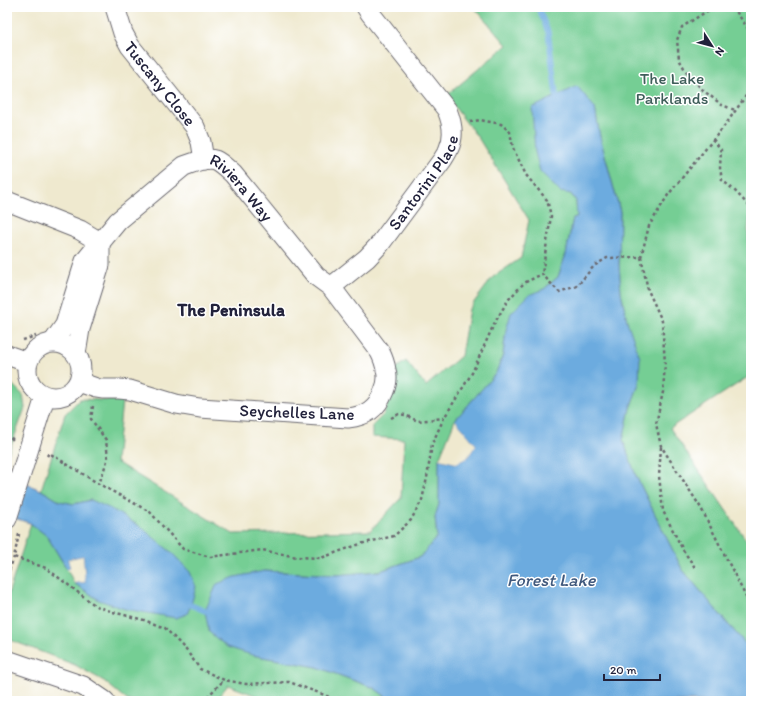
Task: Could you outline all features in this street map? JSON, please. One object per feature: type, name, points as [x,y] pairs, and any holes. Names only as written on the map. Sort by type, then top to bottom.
[{"type":"street","name":"Tuscany Close","points":[[115,7],[123,33],[130,46],[195,127],[201,142],[204,160]]},
{"type":"street","name":"Santorini Place","points":[[331,287],[367,258],[380,244],[443,159],[450,148],[452,136],[452,126],[447,110],[366,7]]},
{"type":"street","name":"Riviera Way","points":[[53,342],[65,325],[85,261],[118,220],[184,166],[204,160],[215,160],[233,174],[316,276],[331,287]]},
{"type":"street","points":[[7,201],[80,230],[100,242],[100,265],[80,329],[76,354]]},
{"type":"street","name":"Seychelles Lane","points":[[87,385],[102,390],[130,390],[176,404],[200,408],[348,418],[366,413],[374,408],[381,399],[387,384],[387,371],[380,352],[331,287]]},
{"type":"street","points":[[53,342],[66,345],[76,354],[87,385],[58,398],[45,397],[34,390],[27,377],[27,362],[38,348],[53,342]]},
{"type":"street","points":[[7,355],[27,362]]},
{"type":"street","points":[[14,525],[22,472],[45,397]]},
{"type":"street","points":[[7,660],[83,686],[105,701]]},
{"type":"path","points":[[720,7],[707,11],[682,27],[677,40],[679,60],[688,75],[704,91],[722,105],[736,110]]},
{"type":"path","points":[[733,7],[751,33]]},
{"type":"path","points":[[696,569],[683,550],[663,511],[659,476],[661,446],[656,424],[663,392],[665,363],[662,321],[648,290],[641,257],[649,226],[668,195],[736,110],[750,91],[751,87]]},
{"type":"path","points":[[452,126],[480,120],[501,124],[510,132],[513,148],[526,175],[547,200],[551,216],[542,274]]},
{"type":"path","points":[[713,139],[720,150],[722,180],[751,208]]},
{"type":"path","points":[[542,274],[559,292],[577,286],[594,266],[607,258],[641,257]]},
{"type":"path","points":[[46,459],[49,453],[99,484],[150,512],[183,549],[210,557],[262,550],[297,557],[322,558],[360,544],[394,536],[411,520],[422,500],[432,444],[444,418],[472,373],[494,324],[508,300],[524,283],[542,274]]},
{"type":"path","points":[[87,385],[91,419],[106,440],[108,458],[99,484]]},
{"type":"path","points":[[399,414],[418,421],[444,418]]},
{"type":"path","points":[[661,446],[701,508],[751,607]]},
{"type":"path","points":[[7,576],[14,557],[14,525]]},
{"type":"path","points":[[14,557],[46,568],[96,606],[144,620],[165,628],[186,650],[200,669],[224,680],[246,684],[289,682],[338,701]]},
{"type":"path","points":[[203,701],[224,680]]},
{"type":"green space","name":"The Lake Parklands","points":[[474,7],[751,7],[751,209],[748,229],[751,312],[751,375],[670,428],[751,547],[751,650],[682,569],[636,476],[623,440],[630,408],[639,384],[621,292],[619,265],[620,211],[600,137],[595,108],[571,194],[576,201],[577,217],[573,218],[566,254],[558,277],[544,289],[529,295],[506,330],[503,355],[496,373],[455,420],[439,459],[439,504],[435,517],[437,537],[420,557],[380,571],[337,575],[264,571],[252,655],[317,667],[374,688],[392,701],[270,701],[228,685],[215,701],[128,701],[104,681],[75,665],[8,639],[7,598],[31,523],[47,536],[74,583],[99,600],[91,500],[74,504],[59,501],[41,490],[65,414],[80,399],[122,401],[116,462],[233,534],[370,531],[401,498],[404,439],[372,437],[372,426],[384,414],[392,392],[392,371],[406,361],[426,386],[461,356],[469,309],[493,277],[521,258],[529,220],[479,139],[446,96],[507,45]]},
{"type":"green space","points":[[7,382],[13,385],[23,395],[25,408],[7,457]]},
{"type":"water","name":"Forest Lake","points":[[577,86],[595,108],[600,137],[620,212],[619,265],[621,292],[627,321],[640,358],[639,384],[630,408],[623,440],[636,476],[682,569],[751,650],[751,701],[392,701],[374,688],[317,667],[252,655],[227,647],[209,632],[205,611],[217,584],[235,577],[264,571],[337,575],[380,571],[420,557],[437,537],[435,517],[439,504],[439,459],[456,463],[467,458],[476,445],[455,420],[496,373],[503,355],[506,330],[511,313],[529,295],[544,289],[558,277],[566,254],[573,218],[577,217],[576,201],[571,194],[560,192],[540,171],[535,152],[532,108]]},
{"type":"water","points":[[7,476],[41,490],[59,501],[74,504],[91,500],[111,509],[141,527],[172,553],[190,572],[196,587],[187,614],[176,618],[125,609],[99,600],[74,583],[85,582],[83,556],[69,559],[70,568],[67,569],[47,536],[30,523],[7,516]]},
{"type":"pier","points":[[455,420],[476,445],[467,458],[456,463],[439,459],[456,461],[466,456],[474,445],[455,422]]},
{"type":"pier","points":[[83,556],[85,582],[74,583],[73,581],[83,580],[82,559],[71,561],[72,569],[68,571],[67,569],[70,568],[69,559]]},
{"type":"waterway","points":[[538,7],[548,32],[557,102]]},
{"type":"waterway","points":[[191,605],[205,611]]},
{"type":"district","name":"The Peninsula","points":[[231,310]]}]
